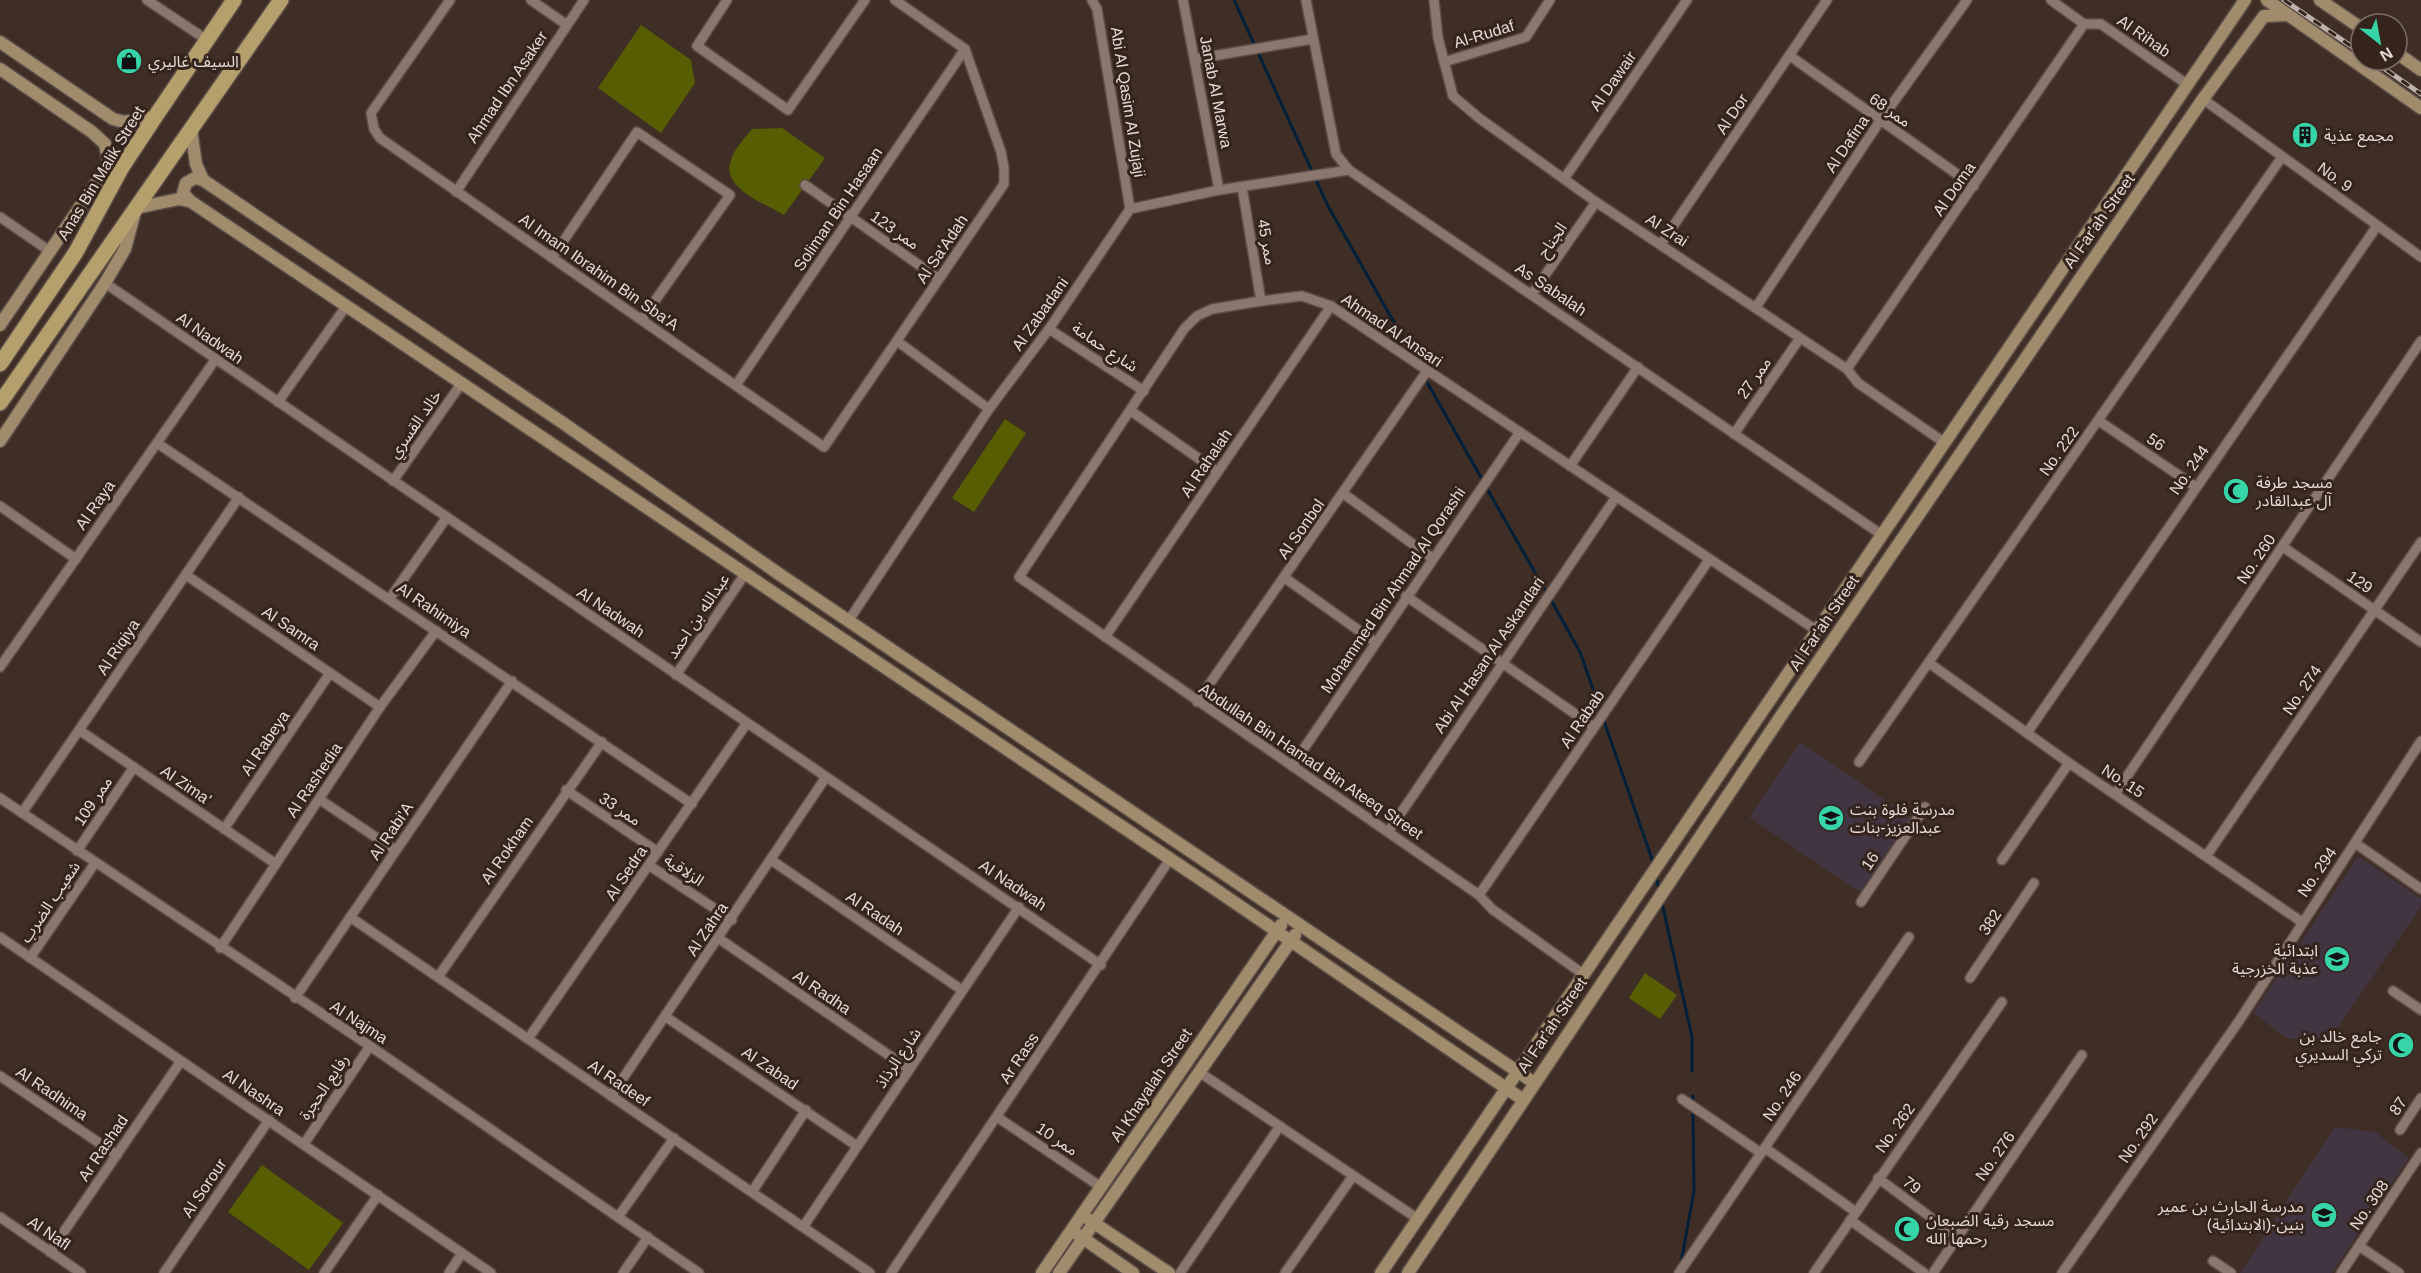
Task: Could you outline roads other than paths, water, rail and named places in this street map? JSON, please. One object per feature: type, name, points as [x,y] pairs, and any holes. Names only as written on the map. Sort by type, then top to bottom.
[{"type":"main road","name":"Anas Bin Malik Street","points":[[0,364],[76,252],[122,167],[234,0]]},
{"type":"main road","points":[[0,403],[281,0]]},
{"type":"street","points":[[147,0],[207,40]]},
{"type":"street","name":"Al Imam Ibrahim Bin Sba'A","points":[[450,0],[371,113],[374,129],[380,138],[824,447]]},
{"type":"street","points":[[531,0],[567,25]]},
{"type":"street","name":"Ahmad Ibn Asaker","points":[[456,192],[584,0]]},
{"type":"street","points":[[727,0],[696,46],[788,110],[865,0]]},
{"type":"street","points":[[895,0],[966,49]]},
{"type":"street","name":"Abi Al Qasim Al Zujaji","points":[[1092,0],[1097,9],[1131,209]]},
{"type":"street","name":"Janab Al Marwa","points":[[1183,0],[1219,190]]},
{"type":"street","name":"As Sabalah","points":[[1306,0],[1336,154],[1349,170],[1882,535]]},
{"type":"street","name":"Al Zrai","points":[[1434,0],[1444,62],[1453,96],[1596,202],[1847,369],[1858,383],[1945,443]]},
{"type":"street","name":"Al-Rudaf","points":[[1444,62],[1526,37],[1550,0]]},
{"type":"street","name":"Al Dawair","points":[[1564,179],[1687,0]]},
{"type":"street","name":"Al Dor","points":[[1661,244],[1827,0]]},
{"type":"street","name":"Al Dafina","points":[[1756,307],[1880,121],[1967,0]]},
{"type":"street","name":"Al Rihab","points":[[2051,0],[2084,24],[2101,24],[2187,85]]},
{"type":"street","name":"Al Far'ah Street","points":[[1381,1273],[2246,0]]},
{"type":"street","points":[[2267,0],[2421,108]]},
{"type":"street","points":[[2320,0],[2349,20]]},
{"type":"street","name":"Al Far'ah Street","points":[[1408,1273],[1533,1082],[2203,99],[2264,16],[2287,15]]},
{"type":"street","points":[[2232,21],[2244,23],[2250,34]]},
{"type":"street","name":"Al Doma","points":[[1847,369],[2084,24]]},
{"type":"street","points":[[1195,58],[1313,39]]},
{"type":"street","points":[[0,42],[113,119],[124,122],[155,117]]},
{"type":"street","name":"Soliman Bin Hasaan","points":[[736,385],[966,49]]},
{"type":"street","name":"Al Sa'Adah","points":[[824,447],[1004,184],[1005,168],[1001,152],[966,49]]},
{"type":"street","name":"ممر 68","points":[[1790,56],[1974,186]]},
{"type":"street","points":[[0,69],[92,132],[105,144],[109,154],[109,164],[0,325]]},
{"type":"street","name":"No. 9","points":[[2203,99],[2421,257]]},
{"type":"street","points":[[190,129],[196,164],[203,180]]},
{"type":"street","points":[[552,258],[637,132],[730,195],[642,319]]},
{"type":"street","name":"No. 222","points":[[1859,762],[2282,157]]},
{"type":"street","points":[[33,279],[122,167]]},
{"type":"street","points":[[1131,209],[1219,190],[1349,170]]},
{"type":"street","points":[[1522,1099],[1478,1071],[1291,940],[190,201],[183,193],[186,183],[195,178],[203,180],[1533,1082]]},
{"type":"street","name":"ممر 123","points":[[805,185],[939,279]]},
{"type":"street","name":"ممر 45","points":[[1242,187],[1261,301]]},
{"type":"street","points":[[0,441],[125,249],[136,208],[179,199],[190,201]]},
{"type":"street","name":"الجناح","points":[[1532,294],[1596,202]]},
{"type":"street","name":"Al Zabadani","points":[[849,620],[989,409],[1049,329],[1131,209]]},
{"type":"street","points":[[0,217],[51,252]]},
{"type":"street","name":"No. 244","points":[[2027,733],[2377,226]]},
{"type":"street","name":"Al Nadwah","points":[[105,283],[1101,965]]},
{"type":"street","name":"Ahmad Al Ansari","points":[[1019,577],[1184,328],[1197,316],[1212,309],[1302,296],[1330,306],[1816,630]]},
{"type":"street","points":[[278,402],[347,305]]},
{"type":"street","name":"Al Rahalah","points":[[1105,637],[1330,306]]},
{"type":"street","name":"شارع حمامة","points":[[1049,329],[1144,391]]},
{"type":"street","name":"ممر 27","points":[[1734,434],[1800,338]]},
{"type":"street","points":[[897,341],[989,409]]},
{"type":"street","name":"No. 260","points":[[2115,794],[2421,341]]},
{"type":"street","name":"Al Raya","points":[[0,667],[215,360]]},
{"type":"street","points":[[1570,466],[1638,367]]},
{"type":"street","name":"Al Sonbol","points":[[1197,702],[1344,494],[1427,371]]},
{"type":"street","name":"خالد القسري","points":[[393,482],[461,384]]},
{"type":"street","points":[[524,425],[534,425],[541,420],[538,407]]},
{"type":"street","points":[[1131,411],[1218,472]]},
{"type":"street","name":"56","points":[[2099,421],[2196,487]]},
{"type":"street","points":[[550,442],[550,431],[563,423]]},
{"type":"street","name":"Mohammed Bin Ahmad Al Qorashi","points":[[1292,766],[1520,432]]},
{"type":"street","name":"Al Rahimiya","points":[[157,443],[390,598],[692,804]]},
{"type":"street","points":[[1344,494],[1432,558]]},
{"type":"street","name":"Al Riqiya","points":[[22,813],[239,497]]},
{"type":"street","name":"Abi Al Hasan Al Askandari","points":[[1388,832],[1501,662],[1616,497]]},
{"type":"street","points":[[0,506],[76,559]]},
{"type":"street","points":[[390,598],[447,517]]},
{"type":"street","name":"No. 274","points":[[2207,855],[2421,542]]},
{"type":"street","name":"129","points":[[2283,547],[2421,642]]},
{"type":"street","name":"Al Rabab","points":[[1479,895],[1709,560]]},
{"type":"street","name":"عبدالله بن احمد","points":[[676,675],[745,574]]},
{"type":"street","name":"Al Samra","points":[[186,575],[380,707]]},
{"type":"street","name":"Abdullah Bin Hamad Bin Ateeq Street","points":[[1019,577],[1479,895],[1492,909],[1583,974]]},
{"type":"street","points":[[1285,578],[1376,642]]},
{"type":"street","points":[[1406,596],[1594,727]]},
{"type":"street","name":"Al Rashedia","points":[[220,948],[380,707],[436,631]]},
{"type":"street","name":"No. 15","points":[[1929,663],[2069,764],[2207,855],[2302,922]]},
{"type":"street","name":"Al Rabeya","points":[[224,829],[330,673]]},
{"type":"street","name":"Al Rabi'A","points":[[295,998],[512,681]]},
{"type":"street","name":"Al Sedra","points":[[528,1038],[650,866],[747,723]]},
{"type":"street","name":"Al Zima'","points":[[79,730],[276,864]]},
{"type":"street","name":"No. 294","points":[[2239,1021],[2421,741]]},
{"type":"street","name":"Al Rokham","points":[[438,977],[566,790],[602,742]]},
{"type":"street","points":[[2002,860],[2069,764]]},
{"type":"street","name":"ممر 109","points":[[77,851],[134,767]]},
{"type":"street","name":"Al Zahra","points":[[611,1095],[732,920],[826,777]]},
{"type":"street","name":"ممر 33","points":[[566,790],[658,852]]},
{"type":"street","name":"Al Najma","points":[[0,798],[220,948],[370,1046],[699,1273]]},
{"type":"street","points":[[319,799],[395,850]]},
{"type":"street","name":"16","points":[[1861,902],[1925,807]]},
{"type":"street","points":[[2355,843],[2421,889]]},
{"type":"street","name":"Ar Rass","points":[[891,1273],[1101,965],[1170,859]]},
{"type":"street","name":"Al Radah","points":[[771,860],[962,990]]},
{"type":"street","name":"شعيب الضرب","points":[[30,958],[95,862]]},
{"type":"street","name":"الزلاقية","points":[[650,866],[732,920]]},
{"type":"street","name":"382","points":[[1970,978],[2034,883]]},
{"type":"street","name":"شارع الرذاذ","points":[[803,1227],[1019,907]]},
{"type":"street","name":"Al Khayalah Street","points":[[1042,1273],[1288,915]]},
{"type":"street","name":"Al Radeef","points":[[350,917],[870,1273]]},
{"type":"street","name":"Al Khayalah Street","points":[[1061,1270],[1093,1221],[1114,1195],[1302,925]]},
{"type":"street","name":"Al Nashra","points":[[0,937],[491,1273]]},
{"type":"street","name":"No. 246","points":[[1679,1273],[1909,937]]},
{"type":"street","name":"Al Radha","points":[[718,938],[909,1070]]},
{"type":"street","points":[[1261,954],[1271,956],[1271,969]]},
{"type":"street","points":[[2393,991],[2421,1010]]},
{"type":"street","name":"No. 262","points":[[1814,1273],[2002,1002]]},
{"type":"street","name":"Al Zabad","points":[[666,1017],[857,1146]]},
{"type":"street","name":"No. 292","points":[[2062,1273],[2239,1021]]},
{"type":"street","name":"رفايع الحجرة","points":[[304,1144],[370,1046]]},
{"type":"street","points":[[1478,1071],[1495,1077],[1499,1074],[1501,1069],[1488,1052]]},
{"type":"street","name":"No. 276","points":[[1935,1270],[2082,1056]]},
{"type":"street","name":"Ar Rashad","points":[[50,1252],[181,1061]]},
{"type":"street","points":[[1199,1072],[1418,1219]]},
{"type":"street","name":"Al Radhima","points":[[0,1076],[117,1155]]},
{"type":"street","name":"87","points":[[2400,1130],[2421,1098]]},
{"type":"street","points":[[1682,1099],[1763,1150],[1853,1216],[1924,1273]]},
{"type":"street","points":[[752,1192],[806,1110]]},
{"type":"street","name":"ممر 10","points":[[997,1117],[1100,1188]]},
{"type":"street","name":"Al Sorour","points":[[164,1273],[269,1120]]},
{"type":"street","points":[[1180,1273],[1280,1126]]},
{"type":"street","points":[[618,1217],[674,1138]]},
{"type":"street","name":"No. 308","points":[[2341,1273],[2421,1153]]},
{"type":"street","points":[[1286,1273],[1353,1176]]},
{"type":"street","name":"79","points":[[1878,1179],[1957,1237]]},
{"type":"street","points":[[1100,1188],[1096,1205],[1102,1205],[1114,1195]]},
{"type":"street","points":[[324,1273],[378,1195]]},
{"type":"street","points":[[1081,1214],[1169,1273]]},
{"type":"street","name":"Al Nafl","points":[[0,1217],[81,1273]]},
{"type":"street","points":[[1071,1230],[1133,1273]]},
{"type":"street","points":[[623,1273],[648,1238]]},
{"type":"street","points":[[1052,1258],[1066,1243],[1074,1248],[1061,1270]]},
{"type":"street","points":[[2359,1246],[2398,1273]]},
{"type":"street","points":[[449,1273],[462,1253]]},
{"type":"street","points":[[2213,1261],[2231,1273]]},
{"type":"street","points":[[1935,1270],[1946,1273]]},
{"type":"waterway","points":[[1234,0],[1328,206],[1413,356]]},
{"type":"waterway","points":[[1424,377],[1483,481]]},
{"type":"waterway","points":[[1486,487],[1545,590]]},
{"type":"waterway","points":[[1551,600],[1580,652],[1600,709]]},
{"type":"waterway","points":[[1604,721],[1653,862]]},
{"type":"waterway","points":[[1656,876],[1659,889]]},
{"type":"waterway","points":[[1662,903],[1692,1037],[1692,1071]]},
{"type":"waterway","points":[[1681,1263],[1694,1191],[1693,1113]]},
{"type":"railway","points":[[2284,0],[2349,45]]},
{"type":"railway","points":[[2389,72],[2421,94]]},
{"type":"place","name":"السيف غاليري","points":[[129,61]]},
{"type":"place","name":"مجمع عذية","points":[[2305,135]]},
{"type":"place","name":"مسجد طرفة آل عبدالقادر","points":[[2236,491]]},
{"type":"place","name":"مدرسة فلوة بنت عبدالعزيز-بنات","points":[[1831,818]]},
{"type":"place","name":"ابتدائية عذبة الخزرجية","points":[[2337,959]]},
{"type":"place","name":"جامع خالد بن تركي السديري","points":[[2401,1045]]},
{"type":"place","name":"مدرسة الحارث بن عمير (الابتدائية)-بنين","points":[[2324,1215]]},
{"type":"place","name":"مسجد رقية الضبعان رحمها الله","points":[[1907,1229]]}]
